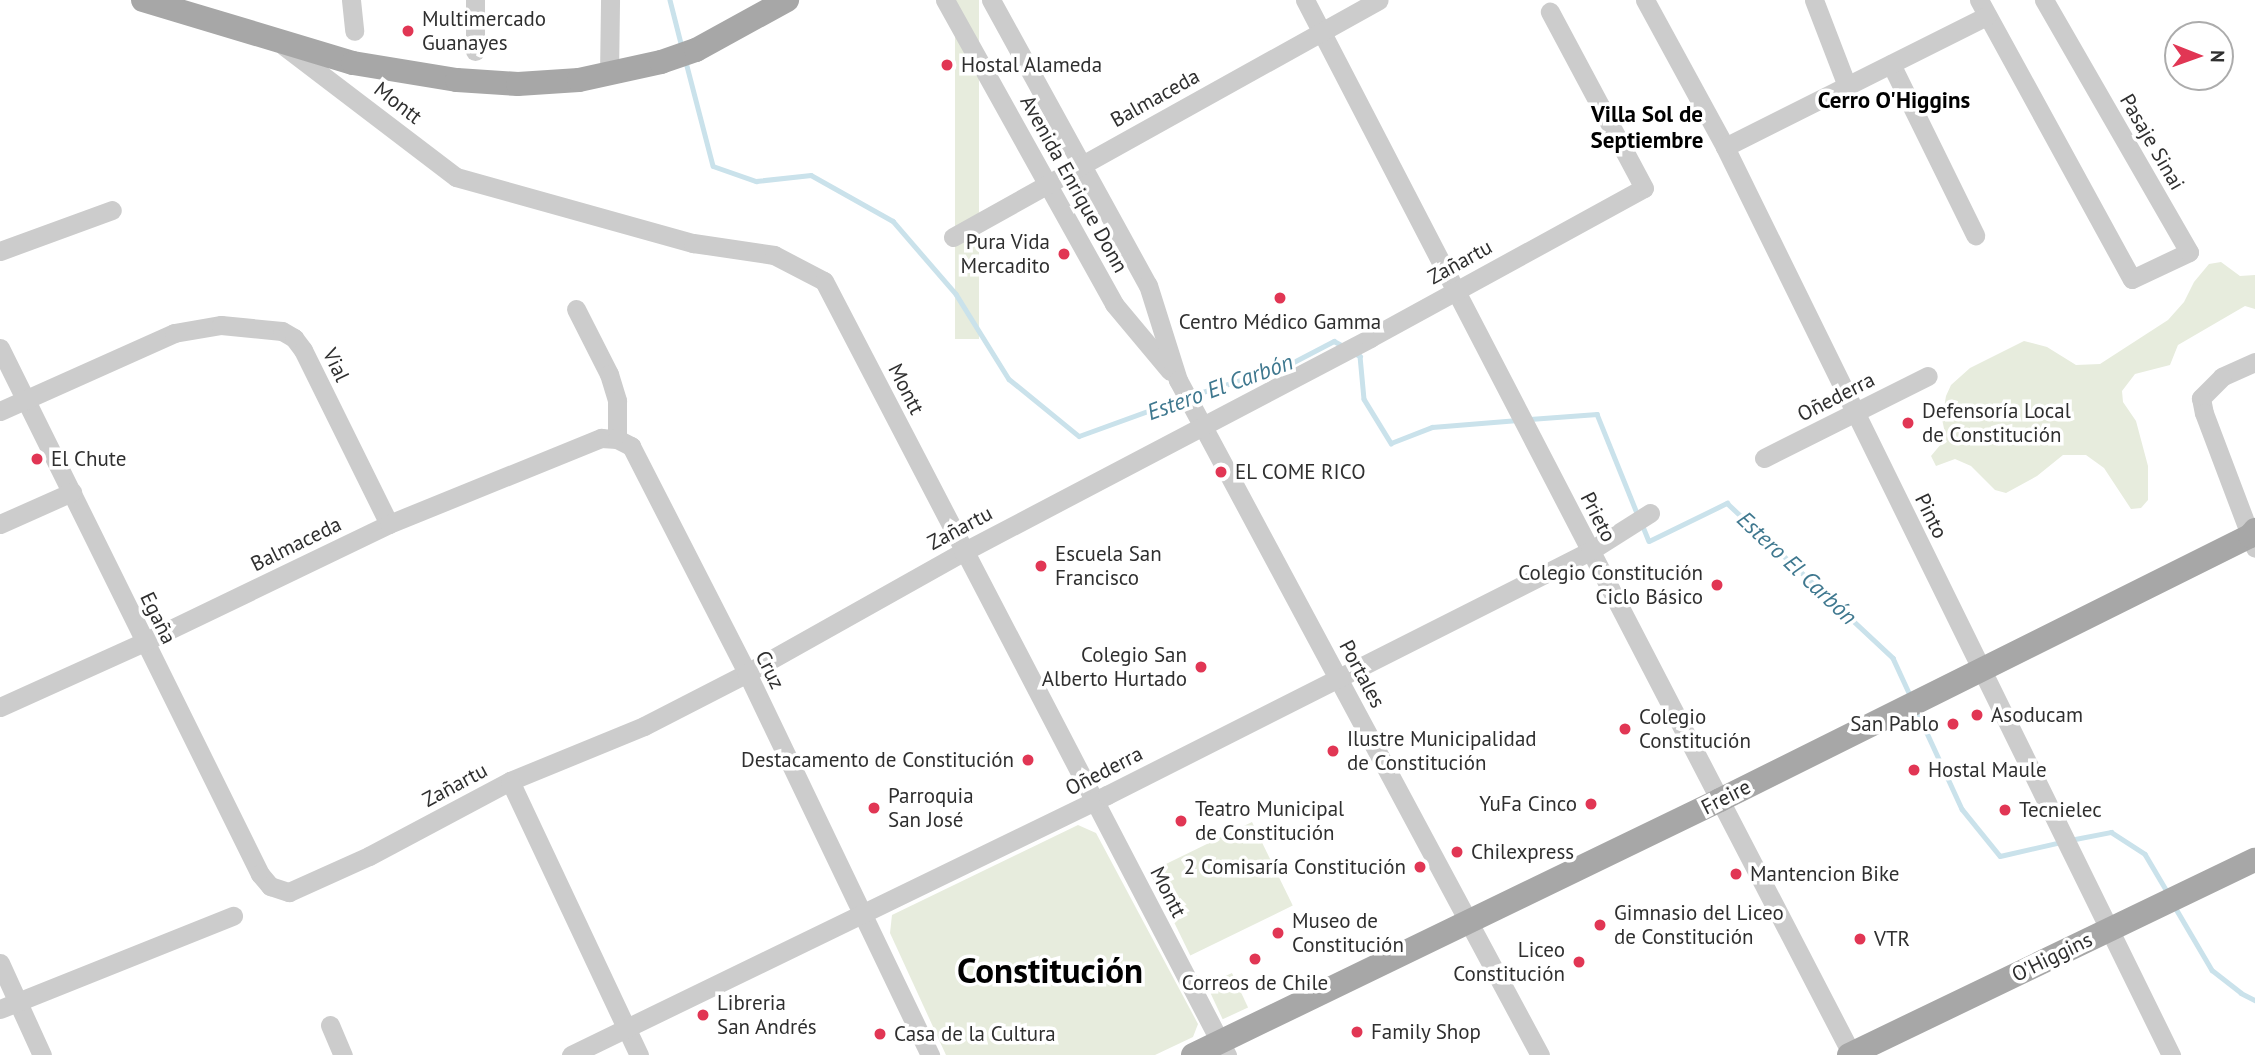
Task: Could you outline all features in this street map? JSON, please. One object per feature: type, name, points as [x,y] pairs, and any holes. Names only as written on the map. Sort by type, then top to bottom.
[{"type":"main road","points":[[143,0],[353,63],[457,80],[538,83],[609,75],[661,62],[696,50],[787,0]]},
{"type":"main road","name":"Freire","points":[[1193,1055],[1223,1049],[1469,922],[1720,800],[1916,700],[2253,538]]},
{"type":"main road","name":"O'Higgins","points":[[1851,1055],[2255,859]]},
{"type":"street","points":[[351,0],[354,31]]},
{"type":"street","points":[[475,0],[475,51]]},
{"type":"street","points":[[609,75],[610,0]]},
{"type":"street","name":"Avenida Enrique Donn","points":[[991,0],[1147,285],[1178,380],[1200,420]]},
{"type":"street","name":"Prieto","points":[[1305,0],[1851,1055]]},
{"type":"street","name":"Balmaceda","points":[[954,237],[1379,0]]},
{"type":"street","name":"Pinto","points":[[1645,0],[1725,147],[2059,833],[2171,1055]]},
{"type":"street","points":[[1814,0],[1847,86]]},
{"type":"street","name":"Pasaje Sinai","points":[[1983,8],[2132,279],[2189,251],[2044,0]]},
{"type":"street","name":"Avenida Enrique Donn","points":[[952,2],[1114,304],[1178,380]]},
{"type":"street","points":[[1725,147],[1891,64],[1983,8]]},
{"type":"street","name":"Zañartu","points":[[289,892],[369,856],[510,781],[644,726],[747,673],[1200,420],[1339,355],[1644,188],[1549,12]]},
{"type":"street","name":"Montt","points":[[281,43],[456,177],[693,243],[774,255],[824,281],[1223,1049]]},
{"type":"street","points":[[1891,64],[1975,235]]},
{"type":"street","points":[[0,251],[112,210]]},
{"type":"street","points":[[576,309],[609,374],[617,401],[617,439]]},
{"type":"street","points":[[1129,323],[1137,326],[1146,324],[1155,312]]},
{"type":"street","name":"Vial","points":[[26,399],[174,333],[236,325],[275,329],[294,338],[303,349],[389,524]]},
{"type":"street","name":"Egaña","points":[[0,348],[260,874],[270,886],[289,892]]},
{"type":"street","points":[[2253,538],[2204,413],[2201,398],[2222,377],[2255,362]]},
{"type":"street","name":"Oñederra","points":[[1764,458],[1928,376]]},
{"type":"street","points":[[0,411],[26,399]]},
{"type":"street","name":"Portales","points":[[1200,420],[1540,1055]]},
{"type":"street","name":"Balmaceda","points":[[0,707],[144,642],[389,524],[601,438],[617,439]]},
{"type":"street","name":"Cruz","points":[[617,439],[631,446],[747,673],[930,1055]]},
{"type":"street","points":[[0,524],[72,492]]},
{"type":"street","name":"Oñederra","points":[[571,1055],[1096,801],[1590,551],[1628,530],[1650,513]]},
{"type":"street","points":[[510,781],[639,1055]]},
{"type":"street","points":[[8,1005],[233,916]]},
{"type":"street","points":[[0,963],[8,1005],[42,1055]]},
{"type":"street","points":[[330,1025],[343,1055]]},
{"type":"shaded area","points":[[955,0],[979,0],[979,339],[955,339]]},
{"type":"shaded area","points":[[2221,262],[2240,276],[2255,275],[2255,309],[2245,306],[2178,345],[2170,365],[2135,374],[2122,391],[2123,402],[2136,421],[2148,466],[2148,500],[2141,508],[2131,509],[2104,468],[2086,455],[2063,455],[2037,476],[2006,493],[1995,490],[1971,466],[1955,459],[1936,466],[1931,456],[1946,438],[1942,419],[1946,396],[1951,385],[1970,368],[2024,341],[2047,347],[2076,365],[2100,364],[2168,320],[2184,302],[2194,282],[2209,264]]},
{"type":"shaded area","points":[[1252,822],[1293,906],[1190,956],[1150,872]]},
{"type":"shaded area","points":[[1078,825],[1096,833],[1198,1024],[1193,1037],[1155,1055],[946,1055],[890,933],[892,915]]},
{"type":"shaded area","points":[[1232,973],[1248,1007],[1223,1019],[1207,985]]},
{"type":"waterway","name":"Estero El Carbón","points":[[670,0],[682,47]]},
{"type":"waterway","name":"Estero El Carbón","points":[[686,62],[713,166],[756,181],[811,175],[893,221],[956,294],[1009,379],[1079,436],[1181,399]]},
{"type":"waterway","name":"Estero El Carbón","points":[[1193,395],[1286,366],[1334,341],[1343,346]]},
{"type":"waterway","name":"Estero El Carbón","points":[[1354,353],[1360,356],[1364,399],[1391,443],[1432,427],[1518,420]]},
{"type":"waterway","name":"Estero El Carbón","points":[[1530,419],[1597,414],[1637,513]]},
{"type":"waterway","name":"Estero El Carbón","points":[[1642,524],[1649,541],[1727,503],[1893,658],[1910,695]]},
{"type":"waterway","name":"Estero El Carbón","points":[[1916,709],[1962,809],[2000,856],[2061,842]]},
{"type":"waterway","name":"Estero El Carbón","points":[[2070,840],[2111,832],[2145,854],[2168,893]]},
{"type":"waterway","name":"Estero El Carbón","points":[[2175,907],[2212,970],[2241,993],[2255,1000]]},
{"type":"place","name":"Multimercado Guanayes","points":[[408,31]]},
{"type":"place","name":"Hostal Alameda","points":[[947,65]]},
{"type":"place","name":"Pura Vida Mercadito","points":[[1064,254]]},
{"type":"place","name":"Centro Médico Gamma","points":[[1280,298]]},
{"type":"place","name":"Defensoría Local de Constitución","points":[[1908,423]]},
{"type":"place","name":"El Chute","points":[[37,459]]},
{"type":"place","name":"EL COME RICO","points":[[1221,472]]},
{"type":"place","name":"Escuela San Francisco","points":[[1041,566]]},
{"type":"place","name":"Colegio Constitución Ciclo Básico","points":[[1717,585]]},
{"type":"place","name":"Colegio San Alberto Hurtado","points":[[1201,667]]},
{"type":"place","name":"Asoducam","points":[[1977,715]]},
{"type":"place","name":"San Pablo","points":[[1953,724]]},
{"type":"place","name":"Colegio Constitución","points":[[1625,729]]},
{"type":"place","name":"Ilustre Municipalidad de Constitución","points":[[1333,751]]},
{"type":"place","name":"Destacamento de Constitución","points":[[1028,760]]},
{"type":"place","name":"Hostal Maule","points":[[1914,770]]},
{"type":"place","name":"YuFa Cinco","points":[[1591,804]]},
{"type":"place","name":"Parroquia San José","points":[[874,808]]},
{"type":"place","name":"Tecnielec","points":[[2005,810]]},
{"type":"place","name":"Teatro Municipal de Constitución","points":[[1181,821]]},
{"type":"place","name":"Chilexpress","points":[[1457,852]]},
{"type":"place","name":"2 Comisaría Constitución","points":[[1420,867]]},
{"type":"place","name":"Mantencion Bike","points":[[1736,874]]},
{"type":"place","name":"Gimnasio del Liceo de Constitución","points":[[1600,925]]},
{"type":"place","name":"Museo de Constitución","points":[[1278,933]]},
{"type":"place","name":"VTR","points":[[1860,939]]},
{"type":"place","name":"Correos de Chile","points":[[1255,959]]},
{"type":"place","name":"Liceo Constitución","points":[[1579,962]]},
{"type":"place","name":"Libreria San Andrés","points":[[703,1015]]},
{"type":"place","name":"Family Shop","points":[[1357,1032]]},
{"type":"place","name":"Casa de la Cultura","points":[[880,1034]]},
{"type":"district","name":"Cerro O'Higgins","points":[[1894,100]]},
{"type":"district","name":"Villa Sol de Septiembre","points":[[1647,127]]},
{"type":"district","name":"Constitución","points":[[1050,970]]}]
